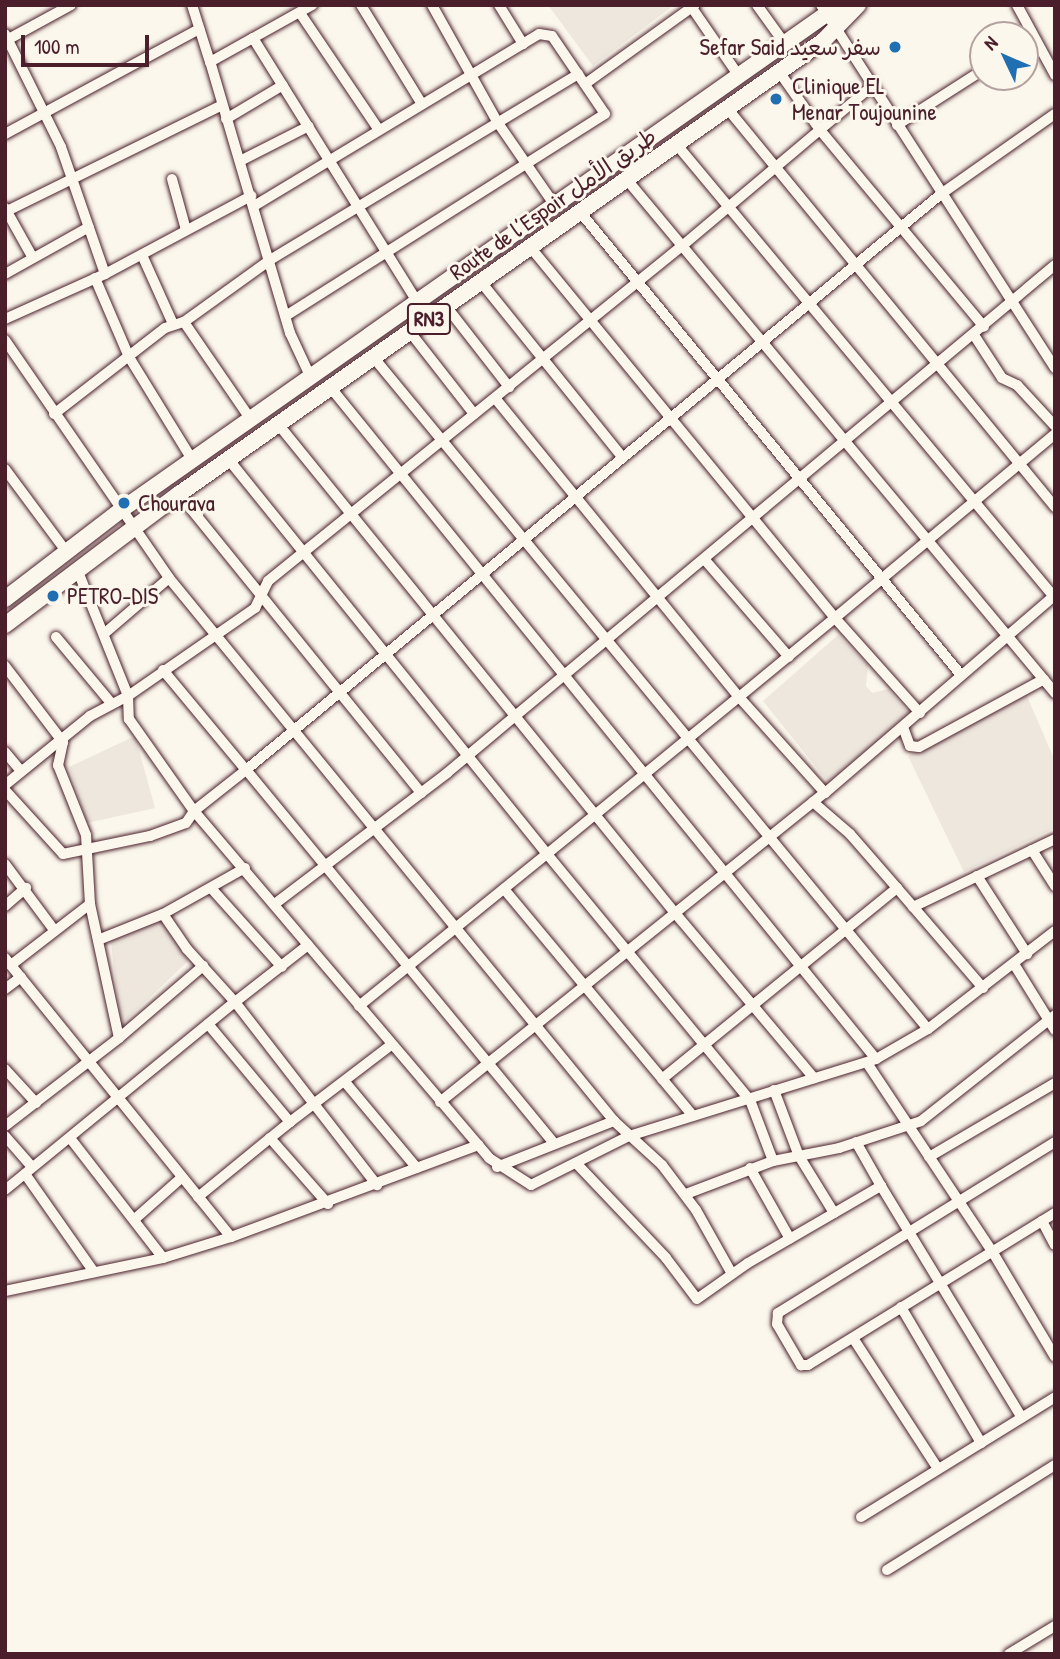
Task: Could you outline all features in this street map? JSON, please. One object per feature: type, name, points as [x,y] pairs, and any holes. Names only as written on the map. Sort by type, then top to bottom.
[{"type":"highway","name":"Route de l’Espoir طريق الأمل","points":[[5,600],[121,510],[785,44],[824,9],[853,8]]},
{"type":"highway","name":"Route de l’Espoir طريق الأمل","points":[[5,625],[77,569],[135,530],[179,494],[780,73],[839,29],[853,8]]},
{"type":"street","points":[[71,5],[6,38],[46,112],[72,178],[89,227],[100,276],[129,357],[193,461]]},
{"type":"street","points":[[192,5],[253,201],[285,316],[311,378]]},
{"type":"street","points":[[210,62],[312,5]]},
{"type":"street","points":[[361,5],[422,104]]},
{"type":"street","points":[[432,5],[474,74],[498,122],[556,207]]},
{"type":"street","points":[[499,5],[523,44]]},
{"type":"street","points":[[757,5],[785,44]]},
{"type":"street","points":[[585,84],[692,6],[739,76]]},
{"type":"street","points":[[824,9],[1055,368]]},
{"type":"street","points":[[300,13],[379,131]]},
{"type":"street","points":[[5,134],[199,29]]},
{"type":"street","points":[[5,319],[100,276],[186,230],[253,201],[331,160],[539,34],[552,36],[605,114],[285,316]]},
{"type":"street","points":[[253,38],[331,160],[356,208],[418,303]]},
{"type":"street","points":[[1043,51],[1055,44]]},
{"type":"street","points":[[1039,48],[1055,75]]},
{"type":"street","points":[[780,73],[820,130],[984,327]]},
{"type":"street","points":[[54,414],[129,357],[270,260],[578,74]]},
{"type":"street","points":[[897,125],[969,79]]},
{"type":"street","points":[[226,119],[283,85]]},
{"type":"street","points":[[872,86],[727,209],[261,590],[255,608],[214,633],[128,696],[111,703],[79,724],[63,742],[21,771],[5,787],[59,851],[68,855],[178,826],[384,654],[481,578],[670,417],[941,194],[1055,114]]},
{"type":"street","points":[[33,258],[6,209],[222,105]]},
{"type":"street","points":[[727,108],[1055,507]]},
{"type":"street","points":[[240,161],[309,125]]},
{"type":"street","points":[[440,1102],[825,793],[1054,596],[807,306],[677,145]]},
{"type":"street","points":[[172,179],[186,230]]},
{"type":"street","points":[[628,181],[1055,693]]},
{"type":"street","points":[[581,213],[797,482],[961,675]]},
{"type":"street","points":[[5,274],[89,227]]},
{"type":"street","points":[[530,247],[752,520],[920,713]]},
{"type":"street","points":[[142,255],[178,323],[251,420]]},
{"type":"street","points":[[276,903],[374,830],[518,715],[605,639],[846,443],[1055,265]]},
{"type":"street","points":[[481,282],[541,360],[623,458]]},
{"type":"street","points":[[446,306],[509,387]]},
{"type":"street","points":[[410,332],[474,414]]},
{"type":"street","points":[[974,335],[1002,378],[1017,385],[1055,426]]},
{"type":"street","points":[[5,340],[169,578],[614,1121],[662,1165],[686,1194],[732,1274]]},
{"type":"street","points":[[374,358],[928,1028]]},
{"type":"street","points":[[331,388],[871,1061],[908,1126],[992,1251],[1055,1357]]},
{"type":"street","points":[[495,398],[577,496],[657,599],[739,697],[825,793]]},
{"type":"street","points":[[278,424],[518,715],[675,913],[814,1078]]},
{"type":"street","points":[[359,1006],[645,776],[1055,434]]},
{"type":"street","points":[[229,460],[303,556],[468,755],[625,952],[707,1043],[750,1100],[773,1161]]},
{"type":"street","points":[[5,469],[66,551]]},
{"type":"street","points":[[179,494],[261,590],[421,793]]},
{"type":"street","points":[[705,560],[789,657]]},
{"type":"street","points":[[77,569],[105,633],[128,696],[128,719],[194,811],[276,903],[391,1045],[497,1167],[538,1185],[629,1136],[871,1061],[928,1028],[1055,931]]},
{"type":"street","points":[[105,633],[169,578]]},
{"type":"street","points":[[56,637],[111,703]]},
{"type":"street","points":[[5,666],[63,742],[58,765],[88,849],[90,904],[118,1038]]},
{"type":"street","points":[[163,670],[553,1142]]},
{"type":"street","points":[[903,727],[909,746],[919,747],[1044,679]]},
{"type":"street","points":[[5,752],[21,771]]},
{"type":"street","points":[[813,802],[850,834],[983,988]]},
{"type":"street","points":[[913,907],[1055,839]]},
{"type":"street","points":[[1032,850],[1055,886]]},
{"type":"street","points":[[5,864],[26,888],[54,930]]},
{"type":"street","points":[[98,940],[163,914],[245,868]]},
{"type":"street","points":[[977,876],[1027,954]]},
{"type":"street","points":[[5,906],[26,888]]},
{"type":"street","points":[[211,888],[282,967]]},
{"type":"street","points":[[504,888],[693,1116]]},
{"type":"street","points":[[663,1079],[897,888]]},
{"type":"street","points":[[90,904],[8,962],[88,1064],[231,1237]]},
{"type":"street","points":[[163,914],[316,1103],[377,1185]]},
{"type":"street","points":[[5,1190],[308,945]]},
{"type":"street","points":[[686,1194],[750,1168],[856,1142],[921,1121],[1053,1022],[1014,964]]},
{"type":"street","points":[[5,1126],[88,1064],[203,965]]},
{"type":"street","points":[[5,989],[21,977]]},
{"type":"street","points":[[208,1024],[290,1122]]},
{"type":"street","points":[[198,1197],[391,1045]]},
{"type":"street","points":[[5,1069],[36,1103]]},
{"type":"street","points":[[345,1082],[417,1168]]},
{"type":"street","points":[[929,1157],[1055,1083]]},
{"type":"street","points":[[774,1090],[799,1156],[834,1213]]},
{"type":"street","points":[[497,1167],[553,1142],[614,1121]]},
{"type":"street","points":[[5,1136],[94,1272]]},
{"type":"street","points":[[70,1138],[136,1218],[163,1258]]},
{"type":"street","points":[[270,1138],[328,1204]]},
{"type":"street","points":[[856,1142],[1022,1418]]},
{"type":"street","points":[[1055,1142],[961,1204],[775,1318],[804,1367],[1055,1213]]},
{"type":"street","points":[[5,1278],[7,1291],[163,1258],[328,1204],[478,1144]]},
{"type":"street","points":[[576,1163],[666,1258],[694,1298],[700,1299],[732,1274],[881,1186]]},
{"type":"street","points":[[750,1168],[790,1239]]},
{"type":"street","points":[[136,1218],[181,1178]]},
{"type":"street","points":[[1042,1221],[1055,1245]]},
{"type":"street","points":[[901,1307],[981,1443]]},
{"type":"street","points":[[853,1338],[938,1469]]},
{"type":"street","points":[[861,1517],[1055,1397]]},
{"type":"street","points":[[887,1570],[1055,1465]]},
{"type":"street","points":[[1009,1654],[1055,1626]]},
{"type":"shaded area","points":[[548,5],[674,5],[593,66]]},
{"type":"shaded area","points":[[838,635],[868,665],[866,686],[872,693],[888,689],[912,717],[832,787],[763,701]]},
{"type":"shaded area","points":[[1026,694],[1055,761],[1055,828],[964,872],[908,756]]},
{"type":"shaded area","points":[[135,736],[155,808],[87,823],[69,767]]},
{"type":"shaded area","points":[[163,916],[188,961],[121,1025],[110,936]]},
{"type":"place","name":"Sefar Said سفر سعيد","points":[[895,47]]},
{"type":"place","name":"Clinique EL Menar Toujounine","points":[[776,99]]},
{"type":"place","name":"Chourava","points":[[124,503]]},
{"type":"place","name":"PETRO-DIS","points":[[53,596]]}]
